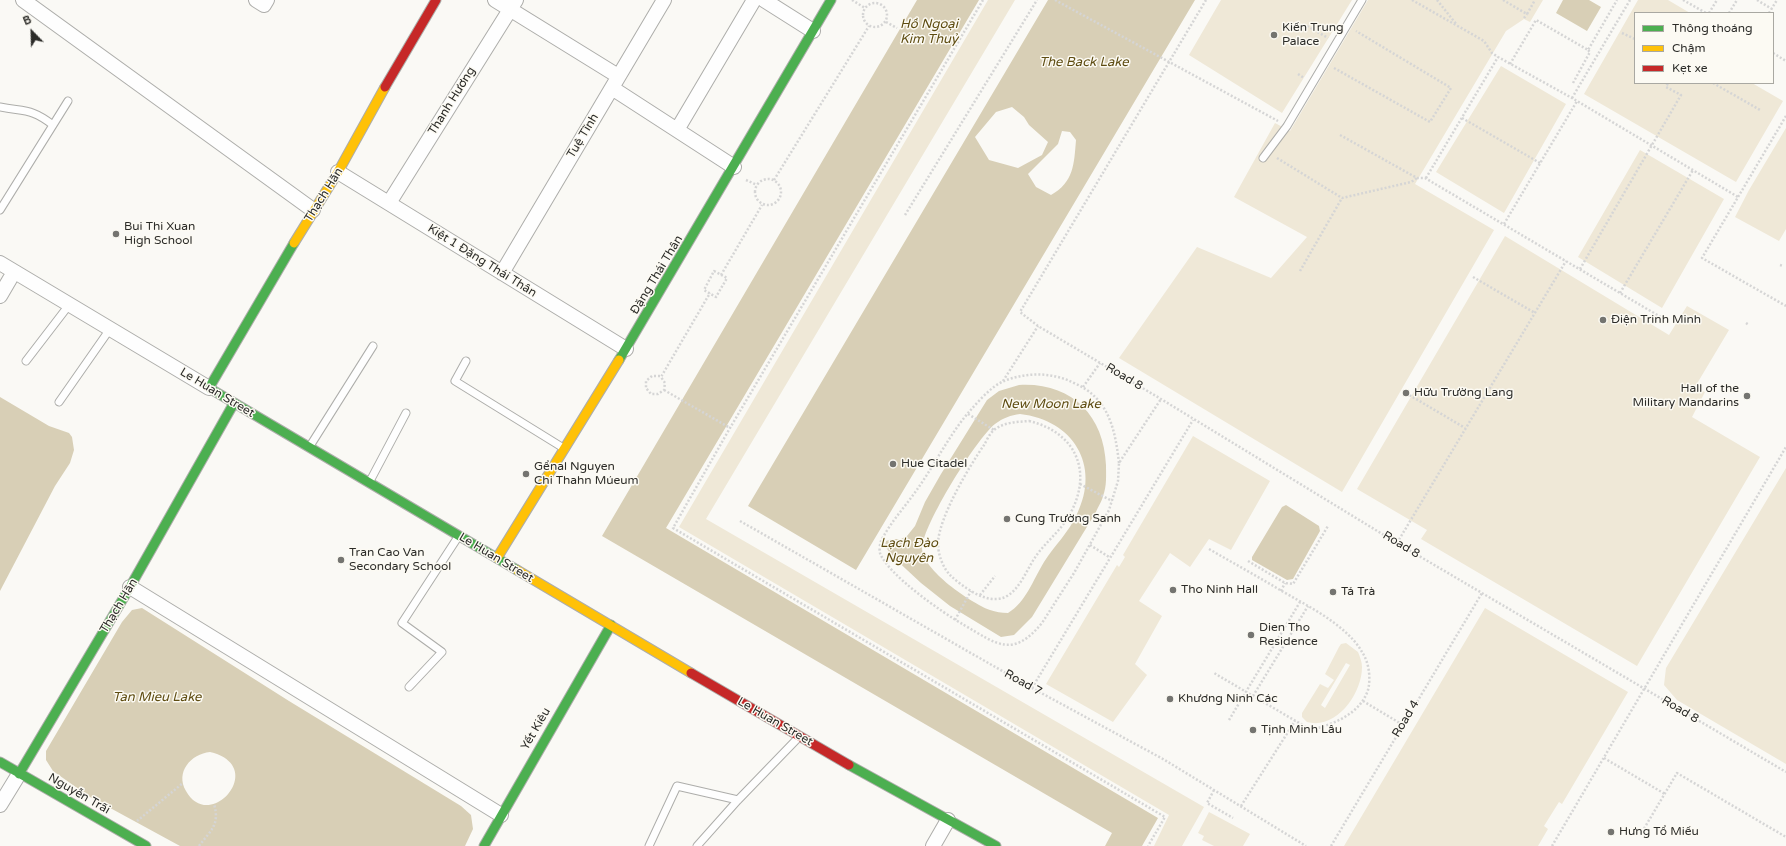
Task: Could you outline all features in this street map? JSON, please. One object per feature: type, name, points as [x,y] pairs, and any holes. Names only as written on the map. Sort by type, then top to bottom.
[{"type":"street","points":[[23,0],[313,210]]},
{"type":"street","points":[[256,0],[264,5],[267,0]]},
{"type":"street","name":"Thạch Hãn","points":[[209,388],[313,210],[338,172],[436,0]]},
{"type":"street","points":[[495,0],[513,5],[677,130],[734,167]]},
{"type":"street","name":"Tuệ Tĩnh","points":[[502,273],[664,0]]},
{"type":"street","points":[[677,130],[754,0]]},
{"type":"street","points":[[764,0],[813,32]]},
{"type":"street","name":"Đặng Thái Thân","points":[[497,558],[566,450],[831,0]]},
{"type":"street","name":"Thanh Hương","points":[[389,203],[513,5]]},
{"type":"street","name":"Kiệt 1 Đặng Thái Thân","points":[[338,172],[626,349]]},
{"type":"street","name":"Le Huan Street","points":[[0,263],[799,737],[996,846]]},
{"type":"street","points":[[0,296],[14,272]]},
{"type":"street","name":"Thạch Hãn","points":[[0,806],[130,587],[234,403]]},
{"type":"street","points":[[130,587],[501,815]]},
{"type":"street","name":"Yết Kiêu","points":[[485,846],[501,815],[611,625]]},
{"type":"street","name":"Nguyễn Trãi","points":[[0,762],[146,846]]},
{"type":"street","points":[[933,846],[948,820]]},
{"type":"lane","points":[[1265,155],[1287,126],[1362,0]]},
{"type":"lane","points":[[0,210],[68,100]]},
{"type":"lane","points":[[0,108],[30,111],[42,116],[53,126]]},
{"type":"lane","points":[[26,361],[69,305]]},
{"type":"lane","points":[[60,402],[110,329]]},
{"type":"lane","points":[[310,447],[373,346]]},
{"type":"lane","points":[[466,361],[456,382],[566,450]]},
{"type":"lane","points":[[369,482],[406,413]]},
{"type":"lane","points":[[409,687],[442,652],[402,623],[459,536]]},
{"type":"lane","points":[[697,846],[738,800],[799,737]]},
{"type":"lane","points":[[649,846],[677,786],[738,800]]},
{"type":"path","points":[[852,0],[865,8]]},
{"type":"path","points":[[983,0],[730,428],[674,528],[1165,817],[1148,846]]},
{"type":"path","points":[[905,215],[1037,0]]},
{"type":"path","points":[[1055,0],[1287,126]]},
{"type":"path","points":[[1169,62],[1206,0]]},
{"type":"path","points":[[1412,0],[1484,41],[1492,53],[1498,57],[1578,101],[1738,197]]},
{"type":"path","points":[[1437,0],[1459,27]]},
{"type":"path","points":[[1503,0],[1527,14]]},
{"type":"path","points":[[1524,18],[1535,0]]},
{"type":"path","points":[[1573,83],[1590,52],[1588,50],[1617,0]]},
{"type":"path","points":[[1572,98],[1630,0]]},
{"type":"path","points":[[1683,0],[1704,12]]},
{"type":"path","points":[[1710,12],[1717,0]]},
{"type":"path","points":[[1730,12],[1737,0]]},
{"type":"path","points":[[1757,0],[1772,9]]},
{"type":"path","points":[[1770,12],[1777,0]]},
{"type":"path","points":[[873,3],[882,5],[887,12],[886,22],[880,27],[869,26],[864,20],[863,16],[865,8],[873,3]]},
{"type":"path","points":[[1510,64],[1536,20],[1588,50]]},
{"type":"path","points":[[886,22],[897,28]]},
{"type":"path","points":[[774,180],[869,26]]},
{"type":"path","points":[[1307,26],[1329,39]]},
{"type":"path","points":[[1325,63],[1430,122],[1451,88],[1347,26]]},
{"type":"path","points":[[1622,33],[1634,39]]},
{"type":"path","points":[[1774,54],[1786,61]]},
{"type":"path","points":[[1425,178],[1498,57]]},
{"type":"path","name":"Road 8","points":[[1169,62],[1020,312],[1038,326],[1397,543],[1786,772]]},
{"type":"path","points":[[1298,74],[1306,78]]},
{"type":"path","points":[[1580,269],[1681,95],[1666,87],[1668,84]]},
{"type":"path","points":[[1716,84],[1760,110]]},
{"type":"path","points":[[1504,224],[1578,101]]},
{"type":"path","points":[[1786,116],[1702,258],[1786,306]]},
{"type":"path","points":[[1462,118],[1540,163]]},
{"type":"path","points":[[1340,135],[1417,178],[1425,178],[1664,319]]},
{"type":"path","points":[[1265,155],[1342,198],[1411,182],[1417,178]]},
{"type":"path","points":[[1620,293],[1693,170]]},
{"type":"path","points":[[768,179],[774,180],[780,185],[782,192],[780,199],[776,204],[769,206],[762,204],[757,200],[754,193],[756,186],[761,181],[768,179]]},
{"type":"path","points":[[1300,271],[1342,198]]},
{"type":"path","points":[[721,275],[762,204]]},
{"type":"path","points":[[1397,543],[1566,261]]},
{"type":"path","points":[[714,271],[721,275],[727,278],[716,297],[704,290],[714,271]]},
{"type":"path","points":[[1474,277],[1534,313]]},
{"type":"path","points":[[660,376],[649,378],[646,381],[646,388],[651,394],[654,395],[661,393],[664,390],[665,383],[661,378],[710,293]]},
{"type":"path","points":[[1003,381],[1038,326]]},
{"type":"path","points":[[1084,387],[1100,363]]},
{"type":"path","points":[[1029,374],[1047,374],[1069,380],[1084,387],[1098,399],[1108,414],[1116,434],[1119,462],[1118,481],[1112,501],[1090,545],[1042,623],[1032,635],[1020,644],[1008,646],[984,637],[955,620],[905,582],[886,562],[880,552],[880,543],[891,524],[916,492],[968,414],[989,391],[1003,381],[1029,374]]},
{"type":"path","points":[[664,390],[730,428]]},
{"type":"path","points":[[1406,393],[1466,428]]},
{"type":"path","points":[[1119,462],[1161,399]]},
{"type":"path","points":[[968,414],[994,430]]},
{"type":"path","points":[[1032,688],[1109,557],[1193,420]]},
{"type":"path","points":[[1010,422],[1029,422],[1044,425],[1062,436],[1071,446],[1078,460],[1080,484],[1076,502],[1068,518],[1036,556],[1015,589],[1008,595],[997,600],[971,591],[946,571],[940,558],[938,543],[947,511],[954,496],[970,465],[994,430],[1010,422]]},
{"type":"path","points":[[1552,846],[1786,447]]},
{"type":"path","points":[[1080,484],[1112,501]]},
{"type":"path","name":"Road 7","points":[[740,521],[1032,688],[1163,760],[1306,846]]},
{"type":"path","points":[[1248,561],[1286,584],[1293,584],[1328,526]]},
{"type":"path","points":[[1090,545],[1109,557]]},
{"type":"path","points":[[1209,549],[1308,606],[1340,627],[1362,651],[1368,669],[1369,683],[1363,701],[1357,708],[1345,717],[1324,727],[1311,730],[1214,673]]},
{"type":"path","points":[[980,595],[995,576]]},
{"type":"path","points":[[1281,591],[1286,584]]},
{"type":"path","points":[[955,620],[971,591]]},
{"type":"path","name":"Road 4","points":[[1331,846],[1482,593]]},
{"type":"path","points":[[1229,720],[1300,602]]},
{"type":"path","points":[[1253,696],[1308,606]]},
{"type":"path","points":[[1363,701],[1403,725]]},
{"type":"path","points":[[1241,806],[1295,721]]},
{"type":"path","points":[[1604,758],[1665,794]]},
{"type":"path","points":[[1642,832],[1677,773],[1786,837]]},
{"type":"path","points":[[133,825],[183,783]]},
{"type":"path","points":[[1214,790],[1206,803],[1233,818]]},
{"type":"path","points":[[199,846],[216,823],[217,814],[214,804]]},
{"type":"shaded area","points":[[988,0],[1015,0],[706,519],[1204,807],[1182,846],[1154,846],[1169,815],[679,527]]},
{"type":"shaded area","points":[[1221,0],[1352,0],[1282,113],[1189,55]]},
{"type":"shaded area","points":[[1368,0],[1543,0],[1530,22],[1524,19],[1506,31],[1415,184],[1494,230],[1342,492],[1119,358],[1197,247],[1271,278],[1307,237],[1234,197],[1275,123],[1290,131]]},
{"type":"shaded area","points":[[1638,0],[1668,0],[1688,12],[1634,12],[1634,84],[1754,84],[1783,101],[1736,182],[1584,94]]},
{"type":"shaded area","points":[[1501,66],[1566,104],[1504,213],[1436,172]]},
{"type":"shaded area","points":[[1786,128],[1786,229],[1779,241],[1735,217],[1749,190]]},
{"type":"shaded area","points":[[1640,150],[1724,199],[1662,308],[1578,257]]},
{"type":"shaded area","points":[[1505,236],[1669,335],[1687,306],[1729,330],[1695,387],[1705,392],[1692,417],[1760,457],[1637,666],[1421,539],[1427,530],[1357,489]]},
{"type":"shaded area","points":[[1193,436],[1270,481],[1231,550],[1209,539],[1190,567],[1170,553],[1139,601],[1162,616],[1135,664],[1147,675],[1113,722],[1046,684],[1117,565],[1119,567],[1125,557],[1123,555]]},
{"type":"shaded area","points":[[1786,468],[1786,764],[1677,700],[1664,685],[1666,668]]},
{"type":"shaded area","points":[[1485,608],[1628,692],[1562,804],[1559,802],[1544,826],[1548,829],[1538,846],[1344,846]]},
{"type":"shaded area","points":[[1346,643],[1358,652],[1362,667],[1361,677],[1357,688],[1345,708],[1337,715],[1328,721],[1318,723],[1307,722],[1302,717],[1302,713],[1320,684],[1328,688],[1334,680],[1325,674],[1341,644]],"holes":[[[1346,663],[1350,665],[1325,708],[1321,705]]]},
{"type":"shaded area","points":[[1209,812],[1250,834],[1243,846],[1214,846],[1202,840],[1204,836],[1198,833]]},
{"type":"water","name":"Hồ Ngoại Kim Thuỷ","points":[[917,0],[979,0],[666,528],[1158,818],[1142,846],[1105,846],[1112,833],[602,536]]},
{"type":"water","name":"The Back Lake","points":[[1048,0],[1195,0],[856,570],[748,506]],"holes":[[[1012,107],[1048,142],[1042,155],[1018,168],[989,160],[975,137],[996,112]],[[1062,131],[1070,132],[1076,140],[1073,165],[1064,184],[1059,190],[1051,195],[1036,187],[1028,174],[1058,144]]]},
{"type":"water","points":[[1563,0],[1589,0],[1601,7],[1587,31],[1556,13]]},
{"type":"water","name":"Lạch Đào Nguyên","points":[[1019,385],[1037,385],[1054,389],[1068,396],[1081,405],[1091,416],[1099,431],[1104,447],[1106,465],[1106,484],[1102,500],[1032,617],[1014,635],[1001,637],[950,606],[921,583],[892,556],[885,546],[886,541],[901,539],[907,536],[915,526],[925,502],[941,474],[987,400],[999,391]],"holes":[[[1020,414],[1039,418],[1055,425],[1068,435],[1077,448],[1083,462],[1086,479],[1084,496],[1074,521],[1044,562],[1020,603],[1008,613],[996,612],[971,600],[949,585],[930,566],[924,557],[922,548],[931,521],[952,483],[986,433],[995,424],[1010,416]]]},
{"type":"water","points":[[0,397],[49,426],[69,433],[72,437],[74,450],[70,463],[55,486],[0,591]]},
{"type":"water","points":[[1286,505],[1319,526],[1320,531],[1293,579],[1287,580],[1252,560],[1252,557],[1282,507]]},
{"type":"water","name":"Tan Mieu Lake","points":[[142,608],[289,701],[461,806],[471,815],[473,829],[465,846],[180,846],[90,797],[53,771],[46,760],[46,751],[122,622],[132,610]],"holes":[[[210,752],[227,759],[235,770],[235,782],[229,793],[220,801],[208,805],[196,802],[186,791],[183,784],[182,777],[187,765],[191,760],[203,753]]]},
{"type":"traffic: fast","points":[[619,360],[831,0]]},
{"type":"traffic: fast","points":[[294,243],[209,388],[517,570]]},
{"type":"traffic: fast","points":[[19,774],[130,587],[234,403]]},
{"type":"traffic: fast","points":[[484,846],[611,625]]},
{"type":"traffic: fast","points":[[0,762],[146,846]]},
{"type":"traffic: fast","points":[[849,765],[996,846]]},
{"type":"traffic: slow","points":[[294,243],[338,172],[385,87]]},
{"type":"traffic: slow","points":[[497,558],[619,360]]},
{"type":"traffic: slow","points":[[517,570],[691,673]]},
{"type":"traffic: jam","points":[[385,87],[436,0]]},
{"type":"traffic: jam","points":[[691,673],[849,765]]},
{"type":"place","name":"Kiến Trung Palace","points":[[1274,35]]},
{"type":"place","name":"Bui Thi Xuan High School","points":[[116,234]]},
{"type":"place","name":"Điện Trinh Minh","points":[[1603,320]]},
{"type":"place","name":"Hữu Trường Lang","points":[[1406,393]]},
{"type":"place","name":"Hall of the Military Mandarins","points":[[1747,396]]},
{"type":"place","name":"Hue Citadel","points":[[893,464]]},
{"type":"place","name":"Gểnal Nguyen Chi Thahn Múeum","points":[[526,474]]},
{"type":"place","name":"Cung Trường Sanh","points":[[1007,519]]},
{"type":"place","name":"Tran Cao Van Secondary School","points":[[341,560]]},
{"type":"place","name":"Tho Ninh Hall","points":[[1173,590]]},
{"type":"place","name":"Tả Trà","points":[[1333,592]]},
{"type":"place","name":"Dien Tho Residence","points":[[1251,635]]},
{"type":"place","name":"Khương Ninh Các","points":[[1170,699]]},
{"type":"place","name":"Tịnh Minh Lâu","points":[[1253,730]]},
{"type":"place","name":"Hưng Tổ Miếu","points":[[1611,832]]},
{"type":"water label","name":"New Moon Lake","points":[[1051,405]]}]
